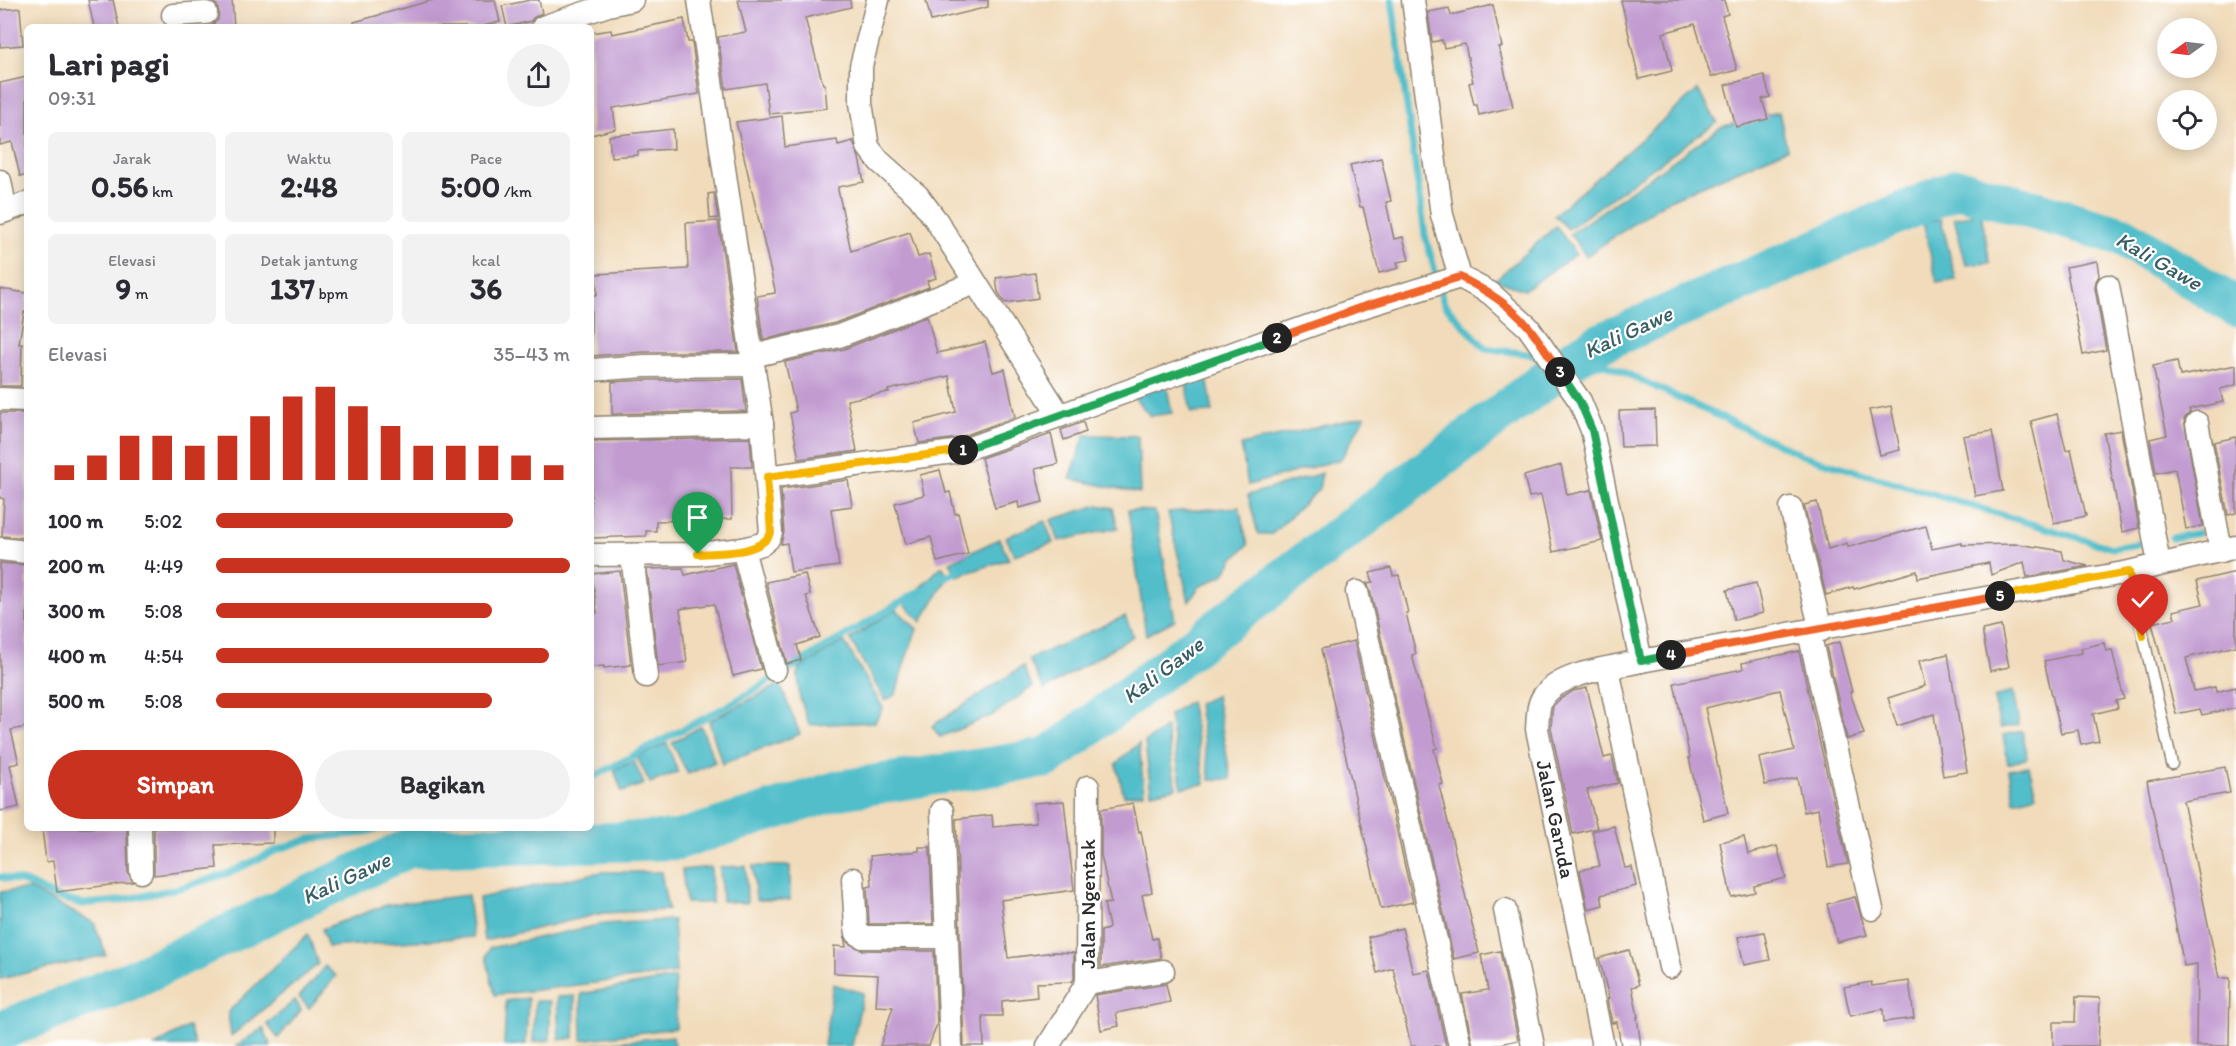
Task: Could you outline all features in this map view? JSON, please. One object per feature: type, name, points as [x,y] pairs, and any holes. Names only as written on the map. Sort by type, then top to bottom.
[{"type":"street","points":[[552,24],[608,5],[632,0]]},
{"type":"street","points":[[594,555],[698,554],[743,549],[762,544],[771,533],[762,424],[699,0]]},
{"type":"street","points":[[878,0],[861,66],[861,104],[868,147],[879,161],[924,204],[936,220],[1060,417]]},
{"type":"street","points":[[1413,0],[1442,215],[1456,278]]},
{"type":"street","points":[[173,15],[206,13]]},
{"type":"street","points":[[0,181],[3,212],[24,204]]},
{"type":"street","points":[[767,477],[961,451],[1348,312],[1456,278],[1490,293],[1528,327],[1580,402],[1592,430],[1641,661]]},
{"type":"street","points":[[594,370],[753,361],[839,336],[975,284]]},
{"type":"street","points":[[2108,286],[2160,564]]},
{"type":"street","points":[[0,399],[24,399]]},
{"type":"street","points":[[2197,423],[2228,549]]},
{"type":"street","points":[[594,428],[762,424]]},
{"type":"street","points":[[1791,508],[1872,909]]},
{"type":"street","points":[[0,549],[24,552]]},
{"type":"street","points":[[743,549],[775,670]]},
{"type":"street","name":"Jalan Garuda","points":[[1603,1046],[1537,729],[1542,699],[1554,686],[1571,677],[1641,661],[2129,572],[2228,549]]},
{"type":"street","points":[[632,555],[646,676]]},
{"type":"street","points":[[1357,592],[1460,1046]]},
{"type":"street","points":[[1608,669],[1670,967]]},
{"type":"street","name":"Jalan Ngentak","points":[[1048,1046],[1087,983],[1088,787]]},
{"type":"street","points":[[942,811],[951,1046]]},
{"type":"street","points":[[140,831],[141,872]]},
{"type":"street","points":[[853,879],[857,933],[863,938],[946,937]]},
{"type":"street","points":[[1505,909],[1533,1046]]},
{"type":"street","points":[[1087,983],[1163,971]]},
{"type":"lane","points":[[2129,572],[2172,765]]},
{"type":"water","points":[[1698,90],[1717,122],[1568,229],[1554,215]]},
{"type":"water","points":[[1779,112],[1787,149],[1665,202],[1586,256],[1570,234],[1721,127]]},
{"type":"water","points":[[1981,213],[1990,263],[1966,265],[1954,218]]},
{"type":"water","points":[[1941,219],[1956,280],[1937,283],[1923,222]]},
{"type":"water","points":[[1556,226],[1576,254],[1524,290],[1495,280]]},
{"type":"water","points":[[1206,371],[1213,412],[1191,413],[1185,377]]},
{"type":"water","points":[[1166,383],[1172,413],[1150,416],[1130,393]]},
{"type":"water","points":[[1365,416],[1341,459],[1248,485],[1241,445]]},
{"type":"water","points":[[1085,435],[1138,436],[1140,493],[1070,479]]},
{"type":"water","points":[[1322,473],[1319,489],[1272,534],[1258,534],[1248,495]]},
{"type":"water","points":[[1098,505],[1113,508],[1118,528],[1059,541],[1051,520]]},
{"type":"water","points":[[1239,507],[1248,545],[1234,558],[1223,575],[1199,587],[1189,602],[1168,512]]},
{"type":"water","points":[[1128,510],[1155,511],[1175,620],[1146,635]]},
{"type":"water","points":[[1045,521],[1053,543],[1014,555],[1006,537]]},
{"type":"water","points":[[999,539],[1009,559],[957,576],[950,562]]},
{"type":"water","points":[[942,566],[949,576],[921,622],[904,603]]},
{"type":"water","points":[[896,609],[917,629],[896,694],[885,701],[850,639]]},
{"type":"water","points":[[1125,616],[1133,636],[1044,690],[1029,659]]},
{"type":"water","points":[[844,641],[883,708],[875,722],[809,725],[799,695],[798,669]]},
{"type":"water","points":[[1023,666],[1032,687],[993,715],[940,737],[932,726]]},
{"type":"water","points":[[780,684],[800,734],[722,764],[709,721]]},
{"type":"water","points":[[2013,691],[2019,725],[2000,728],[1994,698]]},
{"type":"water","points":[[1216,695],[1231,779],[1210,780],[1198,704]]},
{"type":"water","points":[[1190,701],[1205,784],[1182,788],[1169,715]]},
{"type":"water","points":[[701,726],[715,762],[688,774],[672,743]]},
{"type":"water","points":[[1166,727],[1176,788],[1151,793],[1145,742]]},
{"type":"water","points":[[2022,731],[2028,758],[2008,764],[2003,735]]},
{"type":"water","points":[[667,743],[678,772],[650,783],[637,757]]},
{"type":"water","points":[[1139,743],[1144,793],[1124,796],[1116,764]]},
{"type":"water","points":[[634,761],[644,784],[622,792],[614,770]]},
{"type":"water","points":[[2029,766],[2036,795],[2014,801],[2009,770]]},
{"type":"water","points":[[746,866],[747,903],[722,901],[720,867]]},
{"type":"water","points":[[753,866],[790,866],[790,900],[756,900]]},
{"type":"water","points":[[711,867],[712,903],[686,903],[682,870]]},
{"type":"water","points":[[601,872],[661,872],[668,910],[603,913],[484,941],[479,898]]},
{"type":"water","points":[[29,889],[94,923],[106,955],[0,979],[0,892]]},
{"type":"water","points":[[468,895],[473,937],[328,947],[322,929],[386,905]]},
{"type":"water","points":[[673,920],[676,973],[495,995],[486,956],[490,948],[603,924]]},
{"type":"water","points":[[308,934],[318,964],[231,1036],[228,1012]]},
{"type":"water","points":[[325,966],[336,976],[309,1008],[299,997]]},
{"type":"water","points":[[675,978],[676,1028],[582,1040],[581,994]]},
{"type":"water","points":[[833,984],[863,993],[852,1046],[824,1046]]},
{"type":"water","points":[[575,996],[574,1038],[559,1040],[557,997]]},
{"type":"water","points":[[528,998],[526,1044],[504,1046],[506,1001]]},
{"type":"water","points":[[295,1000],[301,1010],[278,1038],[267,1024]]},
{"type":"water","points":[[535,1001],[550,1001],[550,1040],[533,1042]]},
{"type":"water","points":[[189,1026],[195,1046],[155,1046]]},
{"type":"water","points":[[263,1028],[271,1046],[236,1046]]},
{"type":"water","points":[[673,1036],[674,1046],[581,1046]]},
{"type":"building","points":[[88,0],[113,0],[118,24],[93,24]]},
{"type":"building","points":[[208,0],[232,0],[234,24],[213,24],[218,20],[217,5]]},
{"type":"building","points":[[433,0],[495,0],[500,22],[491,24],[354,24],[354,22]]},
{"type":"building","points":[[539,0],[542,13],[531,21],[506,24],[502,6]]},
{"type":"building","points":[[738,0],[850,0],[851,7],[805,18],[823,84],[825,84],[827,108],[769,114],[765,83],[726,89],[718,37],[746,32]]},
{"type":"building","points":[[926,0],[988,0],[988,7],[931,21]]},
{"type":"building","points":[[1621,0],[1724,0],[1728,14],[1722,16],[1737,70],[1711,77],[1695,24],[1663,33],[1672,71],[1639,79]]},
{"type":"building","points":[[1493,5],[1502,47],[1499,47],[1513,107],[1479,115],[1469,83],[1473,82],[1465,44],[1444,48],[1442,40],[1432,42],[1428,12],[1449,8],[1451,15]]},
{"type":"building","points":[[20,8],[23,45],[0,47],[0,10]]},
{"type":"building","points":[[684,19],[688,42],[692,42],[699,94],[613,108],[616,129],[594,134],[594,33],[611,30],[612,34]]},
{"type":"building","points":[[1764,75],[1770,97],[1762,99],[1768,119],[1736,127],[1725,85]]},
{"type":"building","points":[[24,78],[24,176],[20,176],[12,142],[0,145],[0,83]]},
{"type":"building","points":[[782,116],[785,147],[837,140],[838,145],[853,141],[864,182],[838,187],[851,251],[910,232],[918,257],[929,254],[936,278],[927,281],[929,287],[835,323],[763,340],[757,296],[775,293],[775,290],[736,122]]},
{"type":"building","points":[[673,129],[674,149],[638,151],[638,155],[611,157],[609,136]]},
{"type":"building","points":[[1381,158],[1391,201],[1386,202],[1394,239],[1403,237],[1409,260],[1397,262],[1399,268],[1379,273],[1350,165]]},
{"type":"building","points":[[714,193],[718,218],[710,219],[708,194]]},
{"type":"building","points":[[718,221],[738,352],[645,352],[594,356],[596,274],[688,269],[686,223]]},
{"type":"building","points":[[2097,261],[2099,276],[2095,288],[2106,350],[2083,355],[2066,267]]},
{"type":"building","points":[[1035,273],[1038,298],[1005,303],[998,292],[996,278]]},
{"type":"building","points":[[0,289],[24,293],[24,312],[19,344],[22,344],[21,386],[0,386]]},
{"type":"building","points":[[927,316],[937,353],[985,342],[993,372],[1005,369],[1015,417],[958,438],[919,443],[914,423],[956,412],[949,376],[888,390],[889,392],[847,400],[857,451],[799,459],[790,413],[796,411],[785,362],[844,349]]},
{"type":"building","points":[[2177,361],[2180,376],[2236,365],[2236,385],[2220,389],[2223,402],[2189,409],[2190,412],[2184,419],[2203,526],[2186,529],[2175,469],[2156,473],[2150,439],[2167,435],[2153,366]]},
{"type":"building","points":[[742,379],[746,411],[612,414],[612,382]]},
{"type":"building","points":[[1891,406],[1900,450],[1880,455],[1869,410]]},
{"type":"building","points":[[1655,410],[1656,446],[1621,447],[1619,411]]},
{"type":"building","points":[[0,413],[24,413],[24,538],[2,536],[4,499],[0,498]]},
{"type":"building","points":[[2057,414],[2066,450],[2071,449],[2086,516],[2054,523],[2031,421]]},
{"type":"building","points":[[1083,422],[1086,432],[1064,440],[1061,430]]},
{"type":"building","points":[[2121,430],[2139,528],[2122,532],[2104,433]]},
{"type":"building","points":[[1992,431],[2003,491],[1975,496],[1963,436]]},
{"type":"building","points":[[1051,434],[1058,464],[1035,469],[1043,502],[1019,508],[1018,502],[995,508],[981,458]]},
{"type":"building","points":[[2236,437],[2236,513],[2228,515],[2214,442]]},
{"type":"building","points":[[750,438],[752,467],[731,467],[732,519],[656,521],[656,531],[646,531],[646,536],[594,538],[594,441]]},
{"type":"building","points":[[1561,465],[1567,495],[1591,490],[1602,541],[1553,552],[1541,495],[1529,497],[1524,476]]},
{"type":"building","points":[[940,470],[946,493],[950,492],[955,514],[958,513],[968,554],[937,562],[931,537],[906,544],[895,503],[924,495],[920,475]]},
{"type":"building","points":[[848,480],[852,506],[831,509],[839,566],[791,572],[787,543],[781,544],[784,532],[781,489]]},
{"type":"building","points":[[1817,502],[1828,549],[1847,543],[1848,547],[1926,526],[1932,549],[1962,543],[1962,545],[2018,544],[2062,551],[2064,560],[2088,566],[2027,577],[2024,562],[1991,575],[1989,563],[1918,578],[1917,571],[1826,595],[1804,505]]},
{"type":"building","points":[[0,563],[24,565],[24,728],[11,730],[19,763],[10,765],[19,807],[0,811]]},
{"type":"building","points":[[733,564],[761,669],[733,676],[714,604],[680,609],[687,662],[658,666],[647,569],[683,568],[685,575]]},
{"type":"building","points":[[1391,568],[1393,576],[1399,575],[1408,613],[1406,613],[1416,654],[1412,655],[1437,748],[1434,749],[1443,784],[1439,785],[1479,953],[1454,959],[1367,583],[1373,582],[1370,573]]},
{"type":"building","points":[[620,571],[631,665],[594,667],[594,614],[597,613],[594,574]]},
{"type":"building","points":[[2236,572],[2236,646],[2186,658],[2194,691],[2215,687],[2216,692],[2236,687],[2236,708],[2202,715],[2200,709],[2176,714],[2152,623],[2175,618],[2173,611],[2203,604],[2197,581]]},
{"type":"building","points":[[805,574],[810,595],[806,596],[820,637],[797,645],[801,660],[787,664],[766,582]]},
{"type":"building","points":[[1756,583],[1763,613],[1734,620],[1727,590]]},
{"type":"building","points":[[2001,626],[2009,667],[1990,671],[1982,630]]},
{"type":"building","points":[[1354,641],[1413,902],[1381,909],[1321,649]]},
{"type":"building","points":[[1839,642],[1852,692],[1850,692],[1864,734],[1847,739],[1826,646]]},
{"type":"building","points":[[2104,643],[2106,651],[2112,650],[2124,699],[2116,701],[2118,708],[2093,714],[2099,741],[2081,745],[2078,730],[2061,733],[2044,661],[2082,653],[2081,648]]},
{"type":"building","points":[[1799,651],[1848,864],[1828,867],[1818,809],[1804,812],[1797,778],[1765,785],[1759,758],[1794,750],[1780,690],[1705,708],[1728,813],[1703,820],[1674,683],[1743,669],[1742,663]]},
{"type":"building","points":[[1948,654],[1967,772],[1943,776],[1934,714],[1897,726],[1888,698],[1925,686],[1919,661]]},
{"type":"building","points":[[1587,688],[1604,758],[1612,756],[1618,783],[1587,790],[1597,828],[1573,834],[1551,728],[1552,714],[1553,706],[1560,699],[1573,691]]},
{"type":"building","points":[[2225,767],[2230,793],[2183,801],[2219,978],[2230,978],[2229,1046],[2196,1046],[2197,964],[2184,966],[2147,781]]},
{"type":"building","points":[[1064,801],[1074,890],[1001,900],[1008,958],[1054,952],[1074,953],[1074,979],[1071,982],[1036,983],[1037,997],[1002,1001],[1002,1016],[983,1016],[984,1046],[964,1046],[956,819],[992,815],[993,827],[1036,823],[1034,803]]},
{"type":"building","points":[[1133,803],[1139,832],[1141,831],[1152,892],[1142,895],[1152,939],[1157,938],[1161,958],[1101,967],[1101,931],[1109,927],[1104,904],[1111,903],[1101,855],[1101,809]]},
{"type":"building","points":[[1614,826],[1625,868],[1632,867],[1636,886],[1601,895],[1603,905],[1588,909],[1580,870],[1600,866],[1592,831]]},
{"type":"building","points":[[42,831],[127,831],[128,872],[133,882],[57,892],[53,861],[46,862]]},
{"type":"building","points":[[154,831],[273,831],[273,843],[215,845],[217,868],[154,875]]},
{"type":"building","points":[[1744,837],[1748,854],[1777,846],[1786,878],[1754,886],[1755,892],[1731,897],[1720,842]]},
{"type":"building","points":[[919,847],[930,847],[933,924],[869,924],[867,887],[872,886],[870,856],[919,851]]},
{"type":"building","points":[[1855,897],[1867,935],[1837,942],[1827,904]]},
{"type":"building","points":[[1402,928],[1413,973],[1429,970],[1446,1046],[1411,1046],[1393,968],[1377,973],[1368,937]]},
{"type":"building","points":[[1764,932],[1770,960],[1744,965],[1738,937]]},
{"type":"building","points":[[844,936],[850,944],[862,950],[934,951],[937,1024],[929,1046],[880,1046],[893,1007],[876,1006],[878,975],[834,973],[834,946],[846,947]]},
{"type":"building","points":[[1629,950],[1639,985],[1632,987],[1641,1046],[1621,1046],[1617,1022],[1612,1023],[1607,999],[1609,998],[1599,958]]},
{"type":"building","points":[[1500,951],[1518,1040],[1492,1046],[1473,1046],[1462,994],[1488,990],[1481,955]]},
{"type":"building","points":[[1909,981],[1914,1018],[1884,1022],[1883,1009],[1850,1016],[1844,987],[1871,982],[1872,986]]},
{"type":"building","points":[[1166,984],[1170,1002],[1116,1013],[1119,1026],[1101,1030],[1095,995]]},
{"type":"building","points":[[2076,997],[2100,998],[2098,1046],[2053,1046],[2053,1022],[2075,1022]]},
{"type":"waterway","points":[[1392,0],[1425,235],[1444,304],[1485,348],[1542,356]]},
{"type":"waterway","name":"Kali Gawe","points":[[0,1031],[129,981],[409,848],[678,840],[839,790],[1047,758],[1571,360],[1600,343],[1958,188],[2123,236],[2236,307]]},
{"type":"waterway","points":[[1556,358],[1608,365],[1802,455],[2112,548],[2138,544]]},
{"type":"waterway","points":[[2172,538],[2198,533]]},
{"type":"waterway","points":[[940,579],[963,569]]},
{"type":"waterway","points":[[594,776],[729,705],[920,591]]},
{"type":"waterway","points":[[0,877],[25,882],[56,897],[82,904],[117,901],[180,888],[229,873],[277,850],[309,839],[370,831]]},
{"type":"route","points":[[698,554],[753,547],[768,539],[771,533],[767,477],[961,451],[1359,308],[1460,277],[1490,293],[1516,314],[1528,327],[1580,402],[1592,430],[1641,661],[2129,572],[2143,636]]}]
